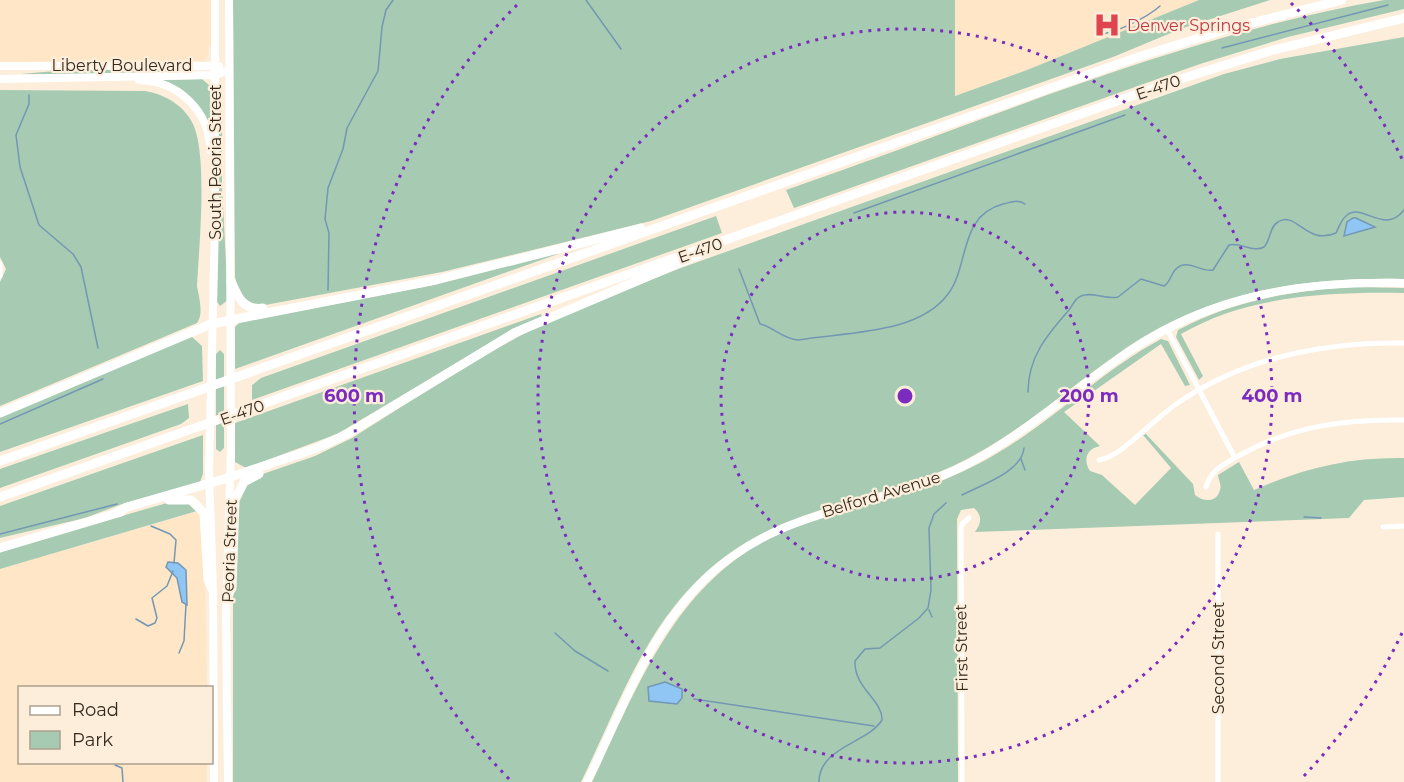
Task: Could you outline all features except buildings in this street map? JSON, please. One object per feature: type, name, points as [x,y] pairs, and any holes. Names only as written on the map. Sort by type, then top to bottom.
[{"type":"highway","points":[[0,461],[1171,46],[1254,21],[1342,0]]},
{"type":"highway","name":"E-470","points":[[0,497],[1182,79],[1270,51],[1404,18]]},
{"type":"highway","points":[[0,411],[211,324],[436,280],[684,218]]},
{"type":"highway","points":[[116,513],[126,507],[209,484],[298,455],[349,433],[514,333],[692,259],[717,244]]},
{"type":"highway","points":[[231,281],[239,299],[250,308],[277,305],[288,308]]},
{"type":"highway","points":[[226,596],[232,588],[236,500],[239,490],[250,477],[280,466],[298,455]]},
{"type":"highway","points":[[0,546],[116,513],[177,498],[187,499],[198,504],[206,518],[208,580],[213,591]]},
{"type":"main road","name":"South Peoria Street","points":[[211,324],[215,170],[215,0]]},
{"type":"main road","name":"South Peoria Street","points":[[229,0],[231,319]]},
{"type":"main road","name":"Liberty Boulevard","points":[[0,66],[215,65],[229,70]]},
{"type":"main road","name":"Liberty Boulevard","points":[[0,79],[215,75],[229,70]]},
{"type":"main road","points":[[123,78],[165,85],[187,99],[204,122],[209,138],[210,159],[215,170]]},
{"type":"main road","name":"Belford Avenue","points":[[587,782],[658,636],[698,585],[728,559],[758,539],[792,523],[921,484],[982,456],[1020,433],[1129,352],[1167,329],[1219,306],[1271,291],[1323,283],[1404,283]]},
{"type":"main road","name":"Peoria Street","points":[[228,782],[226,596],[231,477],[231,319]]},
{"type":"main road","name":"Peoria Street","points":[[211,324],[209,484],[213,591],[214,782]]},
{"type":"main road","points":[[209,782],[214,768]]},
{"type":"street","points":[[0,264],[0,276]]},
{"type":"street","points":[[1167,329],[1235,458]]},
{"type":"street","points":[[1099,460],[1113,457],[1153,421],[1199,390],[1250,366],[1296,352],[1354,343],[1404,343]]},
{"type":"street","points":[[1206,487],[1212,473],[1235,458],[1274,439],[1311,427],[1357,420],[1404,420]]},
{"type":"street","name":"First Street","points":[[962,782],[960,529],[969,518]]},
{"type":"street","points":[[1383,527],[1404,526]]},
{"type":"street","name":"Second Street","points":[[1218,534],[1218,782]]},
{"type":"shaded area","points":[[0,0],[211,0],[211,46],[209,46],[207,58],[202,61],[0,62]]},
{"type":"shaded area","points":[[955,0],[1199,0],[1027,70],[955,96]]},
{"type":"shaded area","points":[[199,511],[204,528],[207,686],[18,686],[18,764],[207,764],[207,782],[0,782],[0,569]]},
{"type":"green space","points":[[233,0],[955,0],[955,96],[1027,70],[1199,0],[1270,0],[1183,28],[1113,57],[651,221],[442,272],[260,306],[243,296],[235,277]]},
{"type":"green space","points":[[1384,0],[1404,0],[1404,9],[1288,37],[1200,64],[794,208],[786,190],[1007,109],[1156,58],[1231,35]]},
{"type":"green space","points":[[1404,37],[1404,279],[1330,281],[1294,285],[1259,291],[1191,313],[1126,348],[1021,426],[953,466],[887,490],[822,509],[760,534],[702,576],[663,621],[632,673],[581,782],[233,782],[233,601],[237,505],[246,484],[260,475],[315,456],[352,438],[469,364],[545,322],[678,269],[1224,74],[1280,59]]},
{"type":"green space","points":[[78,69],[184,70],[124,75],[21,74]]},
{"type":"green space","points":[[202,79],[210,86],[210,128],[169,83],[162,80]]},
{"type":"green space","points":[[0,90],[145,91],[166,98],[184,111],[193,124],[200,157],[201,226],[197,286],[201,310],[197,323],[0,406],[0,282],[6,269],[0,257]]},
{"type":"green space","points":[[219,111],[222,111],[222,187],[228,300],[220,306],[215,299]]},
{"type":"green space","points":[[716,216],[722,233],[252,400],[252,385],[261,378]]},
{"type":"green space","points":[[558,253],[235,369],[235,327],[240,322],[428,286]]},
{"type":"green space","points":[[1354,287],[1404,288],[1404,293],[1318,295],[1261,304],[1207,321],[1181,334],[1203,376],[1199,380],[1176,337],[1178,330],[1219,311],[1241,304],[1286,294]]},
{"type":"green space","points":[[541,314],[542,317],[465,358],[337,434],[246,468],[235,462],[235,423]]},
{"type":"green space","points":[[191,336],[202,346],[203,381],[0,452],[0,416]]},
{"type":"green space","points":[[1161,339],[1168,341],[1190,385],[1185,386],[1161,344],[1064,412],[1100,446],[1095,447],[1087,455],[1090,471],[1102,475],[1135,505],[1171,468],[1143,435],[1146,434],[1193,484],[1195,495],[1202,499],[1209,500],[1216,497],[1220,488],[1218,475],[1239,462],[1254,490],[1327,465],[1384,458],[1404,458],[1404,497],[1364,500],[1349,518],[975,532],[980,521],[977,511],[974,508],[961,510],[957,519],[958,782],[592,782],[628,705],[668,633],[692,601],[721,571],[754,547],[794,527],[933,484],[978,464],[1025,435],[1114,369]]},
{"type":"green space","points":[[220,350],[224,354],[224,448],[220,452],[216,449],[216,354]]},
{"type":"green space","points":[[188,404],[189,418],[181,424],[0,488],[0,469]]},
{"type":"green space","points":[[203,435],[203,474],[200,482],[122,504],[85,518],[0,538],[0,506]]},
{"type":"green space","points":[[188,502],[197,511],[0,569],[0,551],[167,503]]},
{"type":"water","points":[[1353,218],[1375,227],[1344,236],[1347,222]]},
{"type":"water","points":[[168,562],[178,563],[186,570],[187,605],[182,602],[177,578],[166,567]]},
{"type":"water","points":[[665,682],[682,689],[682,698],[677,704],[649,701],[648,687]]},
{"type":"waterway","points":[[328,290],[329,233],[325,219],[328,188],[343,149],[347,128],[378,71],[382,27],[386,10],[393,0]]},
{"type":"waterway","points":[[586,0],[621,49]]},
{"type":"waterway","points":[[1222,48],[1388,5]]},
{"type":"waterway","points":[[1095,33],[1101,34],[1119,29],[1160,6]]},
{"type":"waterway","points":[[29,95],[29,104],[16,135],[20,167],[39,225],[73,254],[81,267],[98,348]]},
{"type":"waterway","points":[[854,213],[1125,115]]},
{"type":"waterway","points":[[739,269],[760,324],[788,338],[798,340],[879,329],[918,317],[935,307],[948,294],[955,282],[967,243],[979,219],[989,210],[1003,204],[1017,201],[1025,204]]},
{"type":"waterway","points":[[1028,392],[1031,368],[1040,347],[1075,300],[1081,296],[1090,294],[1118,297],[1141,279],[1164,286],[1175,270],[1184,265],[1213,270],[1229,245],[1260,249],[1268,241],[1275,224],[1284,220],[1290,220],[1309,232],[1326,236],[1336,233],[1343,219],[1352,213],[1359,212],[1389,220],[1404,210]]},
{"type":"waterway","points":[[0,424],[103,379]]},
{"type":"waterway","points":[[962,495],[1009,471],[1022,457],[1024,448]]},
{"type":"waterway","points":[[1021,459],[1025,470]]},
{"type":"waterway","points":[[819,782],[821,770],[835,753],[875,728],[882,720],[878,706],[859,679],[855,661],[865,649],[880,648],[919,618],[928,608],[931,590],[929,528],[934,514],[946,503]]},
{"type":"waterway","points":[[0,534],[117,504]]},
{"type":"waterway","points":[[1304,517],[1321,518]]},
{"type":"waterway","points":[[151,526],[170,534],[176,540],[174,563]]},
{"type":"waterway","points":[[136,619],[148,626],[155,623],[157,618],[152,598],[167,586],[173,571]]},
{"type":"waterway","points":[[179,653],[184,641],[186,604]]},
{"type":"waterway","points":[[929,610],[932,617]]},
{"type":"waterway","points":[[555,633],[575,651],[608,671]]},
{"type":"waterway","points":[[694,699],[874,726]]},
{"type":"waterway","points":[[115,765],[122,768],[123,782]]},
{"type":"place","name":"Denver Springs","points":[[1107,25]]}]
